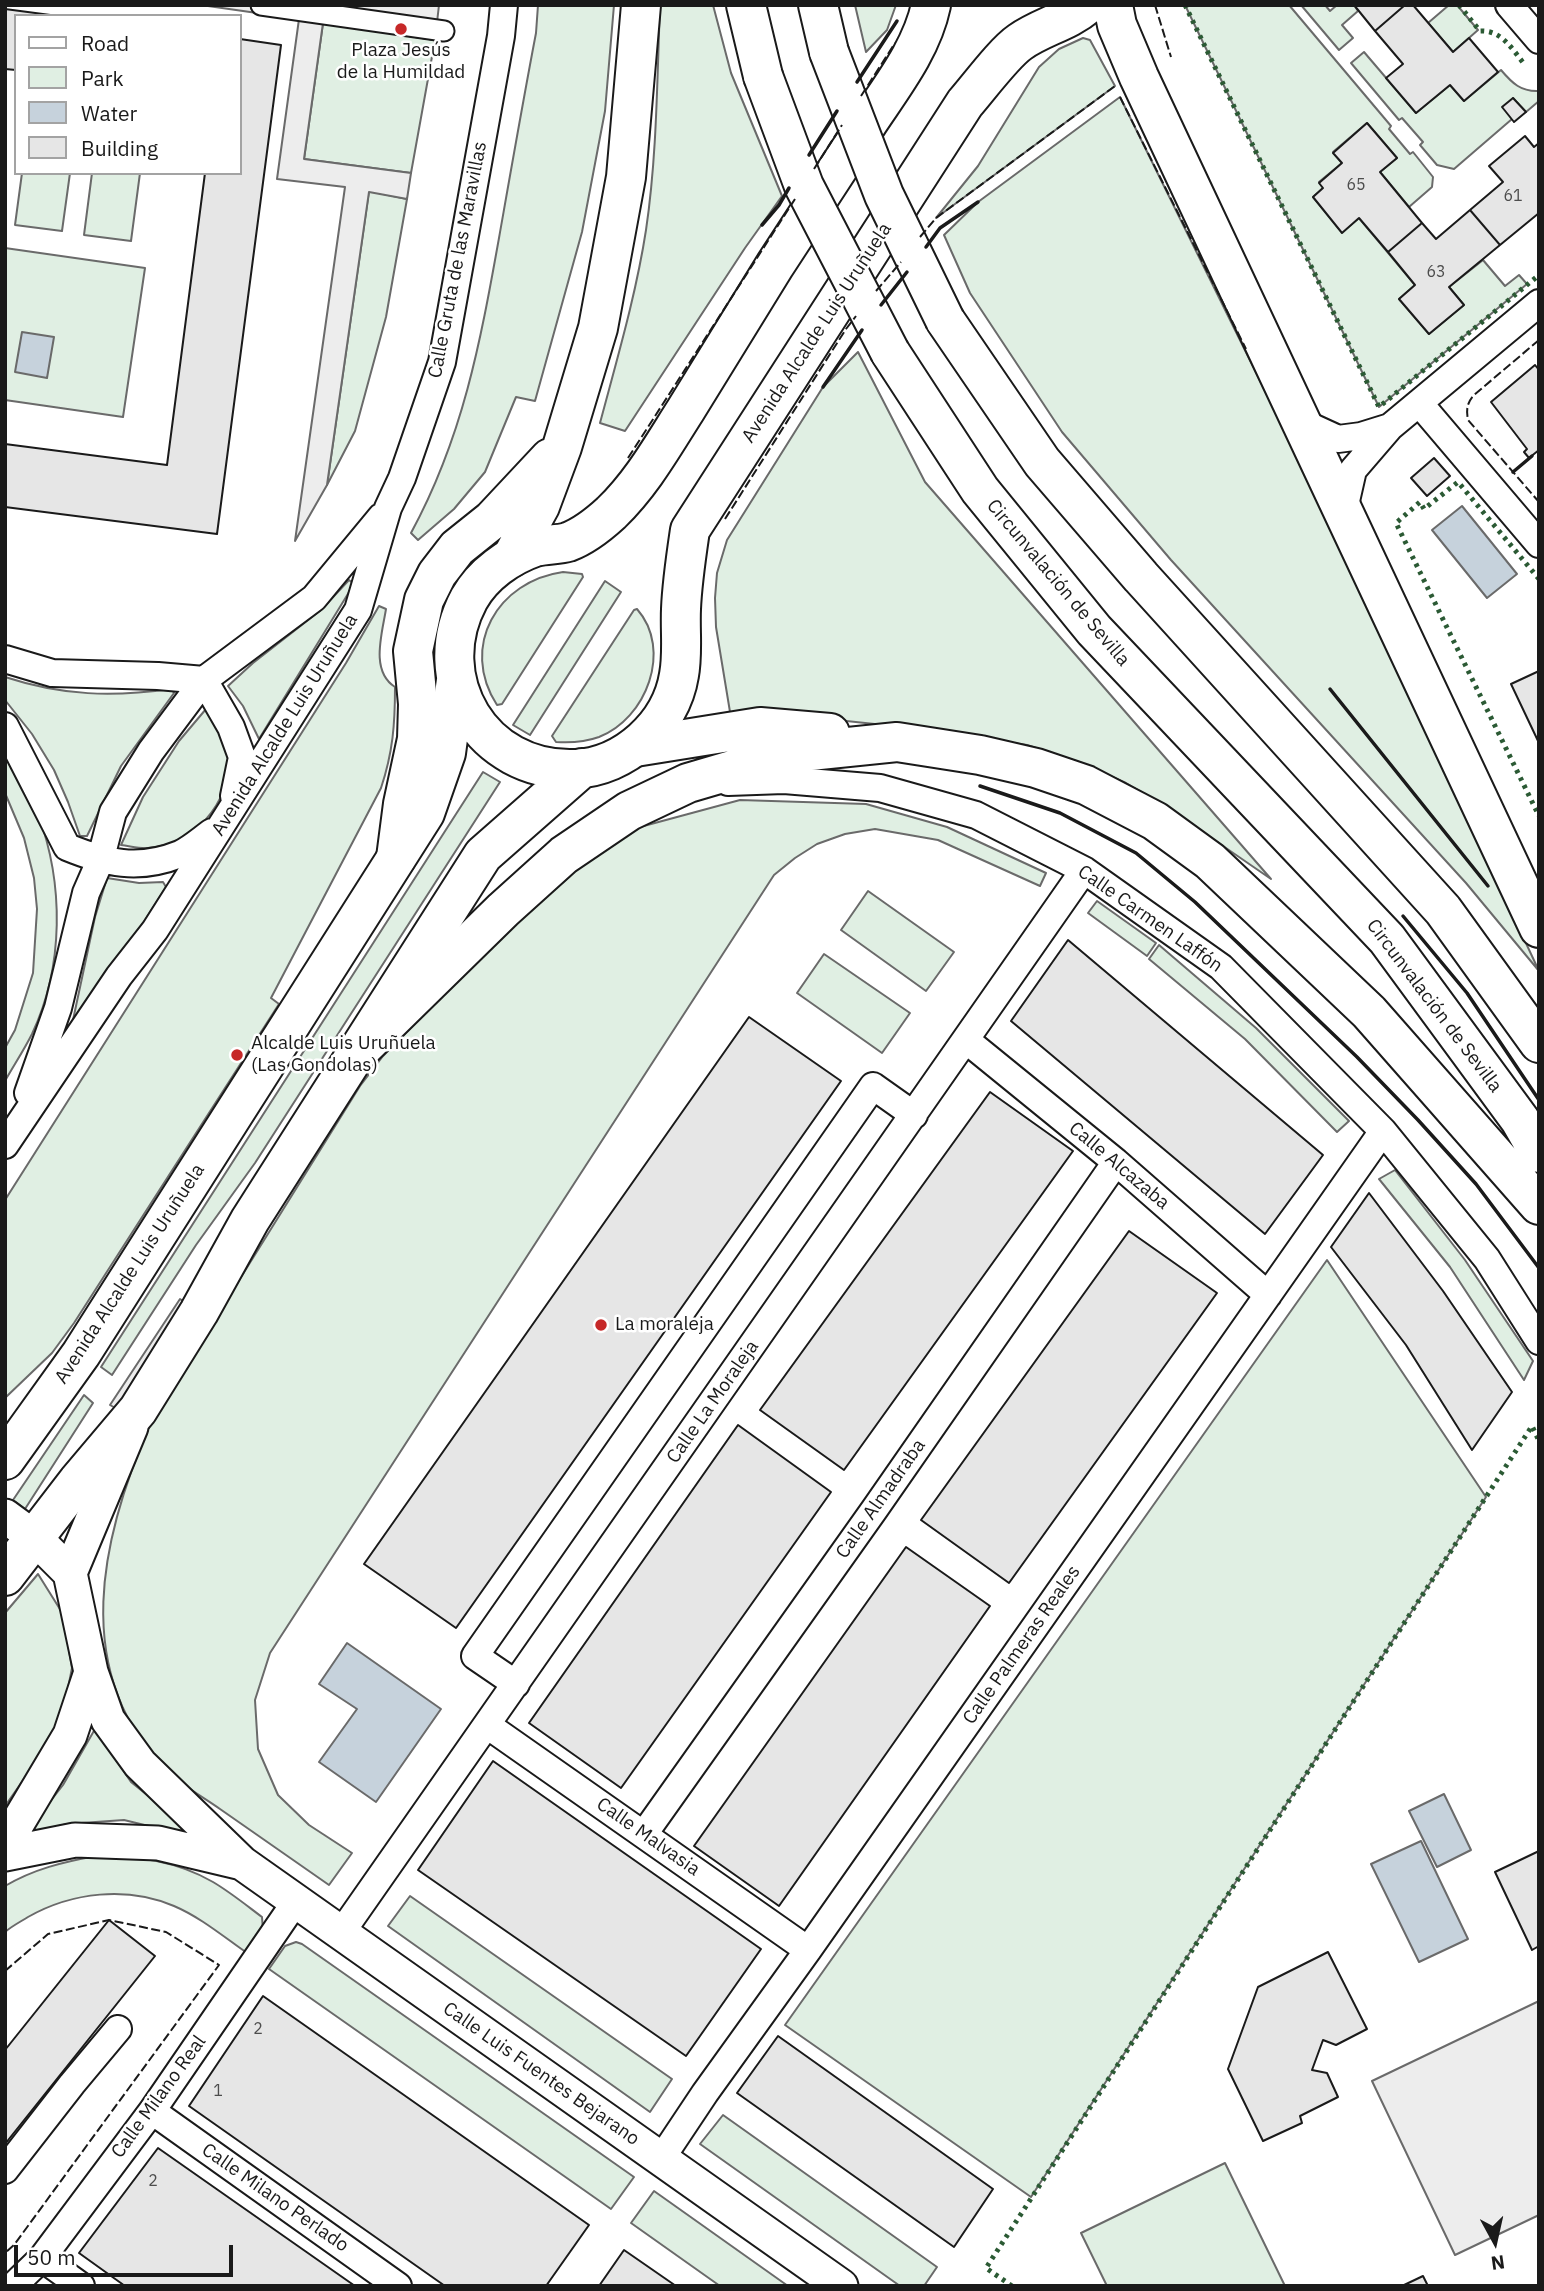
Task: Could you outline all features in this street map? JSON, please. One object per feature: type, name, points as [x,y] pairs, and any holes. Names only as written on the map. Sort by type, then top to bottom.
[{"type":"main road","points":[[512,557],[540,506],[562,447],[598,328],[626,177],[641,5]]},
{"type":"main road","name":"Circunvalación de Sevilla","points":[[746,5],[763,76],[804,186],[890,352],[980,490],[1094,630],[1387,939],[1520,1120],[1539,1153]]},
{"type":"main road","points":[[818,5],[829,52],[884,195],[945,320],[1042,462],[1141,577],[1443,910],[1539,1044]]},
{"type":"main road","points":[[931,5],[909,61],[775,266],[641,481],[592,529],[566,542],[538,546],[512,557],[489,574],[467,605],[459,622],[453,650],[456,678],[463,700],[474,721],[507,752],[545,767],[582,768],[610,761],[635,747],[760,727],[829,732],[897,742],[1024,765],[1086,785],[1155,821],[1199,853],[1369,1012],[1539,1205]]},
{"type":"main road","name":"Avenida Alcalde Luis Uruñuela","points":[[635,747],[656,728],[671,704],[680,676],[682,583],[690,530],[965,103],[1018,43],[1062,22],[1087,5]]},
{"type":"main road","points":[[1113,5],[1117,25],[1139,77],[1539,928]]},
{"type":"main road","points":[[396,858],[416,739],[418,704],[413,651],[424,600],[437,574],[457,548],[492,520],[562,447]]},
{"type":"main road","name":"Avenida Alcalde Luis Uruñuela","points":[[5,1460],[81,1354],[425,813],[446,753],[456,678]]},
{"type":"main road","points":[[357,1053],[503,910],[564,855],[629,811],[688,783],[790,753],[897,742]]},
{"type":"main road","points":[[5,1576],[20,1527],[78,1481],[138,1410],[199,1312],[250,1220],[483,855],[582,768]]},
{"type":"street","points":[[261,5],[444,32]]},
{"type":"street","name":"Calle Gruta de las Maravillas","points":[[388,508],[402,478],[442,362],[501,36],[504,5]]},
{"type":"street","points":[[1509,5],[1539,40]]},
{"type":"street","points":[[1343,514],[1353,470],[1391,427],[1539,303]]},
{"type":"street","points":[[1420,404],[1539,544]]},
{"type":"street","points":[[1301,422],[1338,439],[1362,436],[1391,427]]},
{"type":"street","name":"Avenida Alcalde Luis Uruñuela","points":[[11,1137],[58,1007],[86,893],[100,861],[113,812],[151,751],[204,680],[314,598],[388,508]]},
{"type":"street","name":"Avenida Alcalde Luis Uruñuela","points":[[11,1137],[119,976],[155,930],[358,610],[388,508]]},
{"type":"street","points":[[5,659],[52,673],[204,680],[231,727],[242,757],[226,818],[181,853],[140,865],[100,861],[67,847],[5,726]]},
{"type":"street","name":"Calle Carmen Laffón","points":[[688,783],[784,780],[880,788],[976,815],[1084,870],[1221,967],[1383,1131],[1488,1259],[1539,1341]]},
{"type":"street","name":"Calle La Moraleja","points":[[341,1933],[1084,870]]},
{"type":"street","name":"Calle Alcazaba","points":[[966,1040],[1116,1162],[1268,1295]]},
{"type":"street","points":[[516,1684],[475,1656],[873,1086],[914,1115]]},
{"type":"street","name":"Calle Palmeras Reales","points":[[661,2159],[1383,1131]]},
{"type":"street","name":"Calle Almadraba","points":[[644,1834],[1116,1162]]},
{"type":"street","points":[[138,1410],[71,1573],[91,1672],[108,1720],[140,1764],[242,1863]]},
{"type":"street","points":[[20,1527],[71,1573]]},
{"type":"street","points":[[5,1844],[70,1735],[91,1672]]},
{"type":"street","name":"Calle Malvasia","points":[[487,1725],[808,1950]]},
{"type":"street","points":[[5,1854],[75,1840],[158,1843],[242,1863]]},
{"type":"street","name":"Calle Luis Fuentes Bejarano","points":[[242,1863],[841,2286]]},
{"type":"street","name":"Calle Milano Real","points":[[13,2286],[42,2258],[152,2111],[296,1901]]},
{"type":"street","points":[[5,2170],[118,2029]]},
{"type":"street","name":"Calle Milano Perlado","points":[[152,2111],[398,2286]]},
{"type":"street","points":[[42,2258],[81,2286]]},
{"type":"green space","points":[[538,5],[614,5],[605,111],[582,232],[535,401],[516,397],[485,472],[454,509],[418,540],[411,533],[444,461],[477,353],[536,33]]},
{"type":"green space","points":[[660,5],[713,5],[731,73],[782,196],[625,431],[600,423],[632,303],[646,230],[654,146]]},
{"type":"green space","points":[[855,5],[896,5],[887,30],[866,52]]},
{"type":"green space","points":[[1185,5],[1289,5],[1391,126],[1389,129],[1410,154],[1413,152],[1433,177],[1432,187],[1409,207],[1380,172],[1397,158],[1367,123],[1333,152],[1342,163],[1319,182],[1323,188],[1313,197],[1342,232],[1359,218],[1415,285],[1399,299],[1429,334],[1464,305],[1449,287],[1483,260],[1505,286],[1519,275],[1527,284],[1379,407]]},
{"type":"green space","points":[[1301,5],[1325,5],[1330,11],[1337,5],[1354,5],[1358,11],[1342,25],[1353,38],[1339,50]]},
{"type":"green space","points":[[1449,5],[1457,5],[1478,30],[1453,52],[1428,23]]},
{"type":"green space","points":[[323,23],[435,40],[411,173],[304,159]]},
{"type":"green space","points":[[1083,38],[1090,40],[1115,86],[936,218],[978,166],[1039,67],[1059,49]]},
{"type":"green space","points":[[1364,52],[1416,113],[1450,85],[1464,101],[1501,70],[1517,86],[1539,91],[1539,101],[1526,112],[1513,98],[1512,119],[1454,169],[1437,165],[1420,145],[1423,142],[1402,118],[1399,120],[1351,63]]},
{"type":"green space","points":[[1120,97],[1311,484],[1539,971],[1466,883],[1171,560],[1062,432],[970,293],[944,235],[978,202]]},
{"type":"green space","points":[[22,175],[70,175],[62,231],[15,225]]},
{"type":"green space","points":[[92,175],[140,175],[131,241],[84,235]]},
{"type":"green space","points":[[369,191],[407,199],[386,317],[355,431],[327,485]]},
{"type":"green space","points":[[5,248],[145,268],[123,417],[5,400]]},
{"type":"green space","points":[[858,352],[925,482],[1271,879],[1162,804],[1126,783],[1079,762],[1027,745],[790,715],[731,718],[716,627],[715,598],[717,573],[727,540],[823,387]]},
{"type":"green space","points":[[563,572],[582,574],[583,577],[502,704],[497,705],[486,683],[482,661],[484,639],[491,620],[504,602],[520,588],[540,578]]},
{"type":"green space","points":[[349,580],[354,584],[259,739],[243,706],[228,686],[321,610]]},
{"type":"green space","points":[[605,581],[621,592],[530,735],[513,725]]},
{"type":"green space","points":[[379,606],[386,609],[380,640],[380,662],[382,672],[395,687],[393,738],[388,762],[381,788],[271,998],[279,1004],[74,1323],[52,1353],[5,1398],[5,1200],[346,663]]},
{"type":"green space","points":[[637,609],[648,626],[653,644],[649,682],[641,699],[630,715],[616,728],[599,737],[578,742],[556,742],[552,736]]},
{"type":"green space","points":[[5,677],[47,688],[88,693],[172,689],[174,693],[121,766],[87,836],[80,836],[54,770],[32,734],[5,700]]},
{"type":"green space","points":[[206,709],[223,739],[228,759],[227,776],[216,806],[194,830],[180,839],[148,848],[121,845],[143,797],[179,741]]},
{"type":"green space","points":[[5,752],[38,814],[47,841],[53,868],[57,925],[55,953],[43,1008],[32,1034],[5,1081],[5,1048],[15,1030],[33,973],[37,909],[34,878],[24,838],[5,793]]},
{"type":"green space","points":[[483,772],[500,782],[255,1163],[196,1245],[112,1375],[101,1367]]},
{"type":"green space","points":[[740,800],[866,804],[947,827],[1046,873],[1040,886],[938,840],[875,829],[845,834],[817,844],[774,875],[270,1653],[255,1700],[258,1749],[278,1795],[309,1825],[352,1853],[329,1885],[168,1772],[137,1733],[116,1691],[106,1647],[103,1602],[108,1556],[119,1509],[134,1464],[152,1420],[360,1086],[383,1056],[503,933],[589,857],[614,839],[640,827]]},
{"type":"green space","points":[[107,878],[139,883],[163,882],[166,887],[80,1023],[73,1020],[95,917]]},
{"type":"green space","points":[[868,891],[954,952],[926,991],[841,930]]},
{"type":"green space","points":[[1097,901],[1156,943],[1147,956],[1088,913]]},
{"type":"green space","points":[[1159,945],[1256,1028],[1349,1121],[1337,1132],[1245,1039],[1149,959]]},
{"type":"green space","points":[[824,954],[910,1013],[882,1053],[797,993]]},
{"type":"green space","points":[[1395,1170],[1465,1260],[1533,1361],[1524,1380],[1450,1267],[1379,1179]]},
{"type":"green space","points":[[1327,1260],[1486,1497],[1031,2197],[785,2025]]},
{"type":"green space","points":[[84,1395],[93,1403],[25,1509],[13,1500]]},
{"type":"green space","points":[[38,1574],[63,1614],[72,1668],[60,1728],[5,1806],[5,1613]]},
{"type":"green space","points":[[95,1729],[131,1782],[202,1839],[124,1820],[67,1824],[24,1835],[63,1785]]},
{"type":"green space","points":[[96,1856],[156,1861],[199,1875],[226,1890],[262,1917],[263,1931],[247,1953],[202,1921],[174,1906],[119,1894],[81,1897],[63,1902],[28,1917],[5,1932],[5,1886],[49,1867]]},
{"type":"green space","points":[[410,1896],[672,2079],[650,2112],[388,1926]]},
{"type":"green space","points":[[296,1942],[634,2177],[611,2209],[269,1969],[285,1946]]},
{"type":"green space","points":[[723,2115],[937,2267],[924,2286],[900,2286],[700,2144]]},
{"type":"green space","points":[[1225,2163],[1285,2286],[1107,2286],[1081,2233]]},
{"type":"green space","points":[[654,2191],[788,2286],[720,2286],[631,2223]]},
{"type":"shaded area","points":[[201,5],[439,5],[435,40],[323,23],[304,159],[411,173],[407,199],[369,192],[327,485],[295,541],[345,187],[277,179],[299,19]]},
{"type":"shaded area","points":[[180,1299],[189,1305],[119,1410],[110,1405]]},
{"type":"shaded area","points":[[1539,2001],[1539,2215],[1455,2255],[1372,2081]]},
{"type":"water","points":[[22,332],[54,337],[47,378],[15,372]]},
{"type":"water","points":[[1462,506],[1517,574],[1487,598],[1432,530]]},
{"type":"water","points":[[347,1643],[441,1709],[376,1802],[319,1762],[357,1709],[319,1684]]},
{"type":"water","points":[[1444,1794],[1471,1850],[1437,1867],[1409,1811]]},
{"type":"water","points":[[1421,1841],[1468,1939],[1419,1962],[1371,1864]]},
{"type":"building","points":[[1354,5],[1405,5],[1375,31]]},
{"type":"building","points":[[1405,5],[1413,5],[1453,52],[1469,38],[1498,72],[1464,101],[1450,85],[1416,113],[1386,78],[1403,64],[1375,31]]},
{"type":"building","points":[[5,9],[43,14],[14,14],[14,70],[5,69]]},
{"type":"building","points":[[242,39],[281,45],[217,534],[5,507],[5,444],[167,465],[205,175],[242,175]]},
{"type":"building","points":[[1513,98],[1526,112],[1514,122],[1502,107]]},
{"type":"building","points":[[1367,123],[1397,158],[1380,172],[1422,223],[1388,252],[1359,218],[1342,233],[1313,197],[1323,188],[1319,183],[1342,163],[1333,153]]},
{"type":"building","points":[[1525,136],[1534,147],[1539,143],[1539,213],[1500,245],[1470,210],[1503,182],[1489,166]]},
{"type":"building","points":[[1470,210],[1500,245],[1449,287],[1464,305],[1429,334],[1399,299],[1415,285],[1388,252],[1422,223],[1436,239]]},
{"type":"building","points":[[1535,365],[1539,370],[1539,450],[1529,458],[1524,452],[1527,449],[1491,402]]},
{"type":"building","points":[[1434,458],[1450,476],[1427,496],[1411,478]]},
{"type":"building","points":[[1539,671],[1539,743],[1511,684]]},
{"type":"building","points":[[1068,940],[1323,1155],[1265,1234],[1011,1021]]},
{"type":"building","name":"La moraleja","points":[[749,1017],[841,1081],[456,1628],[364,1564]]},
{"type":"building","points":[[990,1092],[1073,1151],[844,1470],[760,1410]]},
{"type":"building","points":[[1369,1193],[1443,1291],[1512,1392],[1472,1450],[1406,1345],[1331,1247]]},
{"type":"building","points":[[1129,1231],[1217,1293],[1009,1583],[921,1520]]},
{"type":"building","points":[[738,1425],[831,1492],[621,1788],[529,1723]]},
{"type":"building","points":[[906,1547],[990,1606],[779,1906],[694,1846]]},
{"type":"building","points":[[493,1761],[761,1949],[686,2056],[418,1870]]},
{"type":"building","points":[[1539,1851],[1539,1946],[1532,1950],[1495,1872]]},
{"type":"building","points":[[109,1920],[155,1956],[5,2144],[5,2050]]},
{"type":"building","points":[[1328,1952],[1367,2029],[1336,2045],[1323,2040],[1312,2070],[1327,2073],[1338,2097],[1300,2116],[1302,2123],[1263,2141],[1228,2069],[1258,1987]]},
{"type":"building","points":[[263,1996],[589,2225],[546,2286],[445,2286],[189,2106]]},
{"type":"building","points":[[778,2036],[993,2189],[954,2247],[737,2093]]},
{"type":"building","points":[[158,2148],[355,2286],[125,2286],[79,2253]]},
{"type":"building","points":[[624,2250],[676,2286],[599,2286]]},
{"type":"building","points":[[1423,2276],[1428,2286],[1402,2286]]},
{"type":"hedge","points":[[1185,5],[1379,407],[1539,275]]},
{"type":"hedge","points":[[1459,5],[1480,31],[1500,37],[1525,65]]},
{"type":"hedge","points":[[1539,579],[1458,482],[1424,509],[1420,502],[1396,523],[1539,816]]},
{"type":"hedge","points":[[1012,2286],[986,2268],[1532,1426],[1539,1441]]},
{"type":"fence","points":[[1155,5],[1171,57]]},
{"type":"fence","points":[[861,96],[895,43]]},
{"type":"fence","points":[[920,237],[936,218],[1115,86]]},
{"type":"fence","points":[[1120,97],[1246,349]]},
{"type":"fence","points":[[814,169],[842,125]]},
{"type":"fence","points":[[628,458],[795,199]]},
{"type":"fence","points":[[876,291],[901,262]]},
{"type":"fence","points":[[725,519],[856,316]]},
{"type":"fence","points":[[1539,340],[1474,395],[1468,404],[1467,413],[1468,420],[1539,502]]},
{"type":"fence","points":[[5,1971],[48,1934],[109,1920],[166,1932],[219,1965],[14,2245],[5,2253]]},
{"type":"wall","points":[[857,82],[897,21]]},
{"type":"wall","points":[[809,155],[837,111]]},
{"type":"wall","points":[[762,225],[789,188]]},
{"type":"wall","points":[[926,247],[940,228],[978,202]]},
{"type":"wall","points":[[881,305],[907,272]]},
{"type":"wall","points":[[823,387],[862,330]]},
{"type":"wall","points":[[1513,472],[1532,456]]},
{"type":"wall","points":[[1330,689],[1488,886]]},
{"type":"wall","points":[[980,786],[1060,813],[1136,853],[1195,902],[1357,1057],[1418,1120],[1476,1184],[1539,1268]]},
{"type":"wall","points":[[1403,916],[1467,993],[1539,1100]]},
{"type":"place","name":"Plaza Jesús de la Humildad","points":[[401,29]]},
{"type":"place","name":"Alcalde Luis Uruñuela (Las Gondolas)","points":[[237,1055]]},
{"type":"place","name":"La moraleja","points":[[601,1325]]}]
